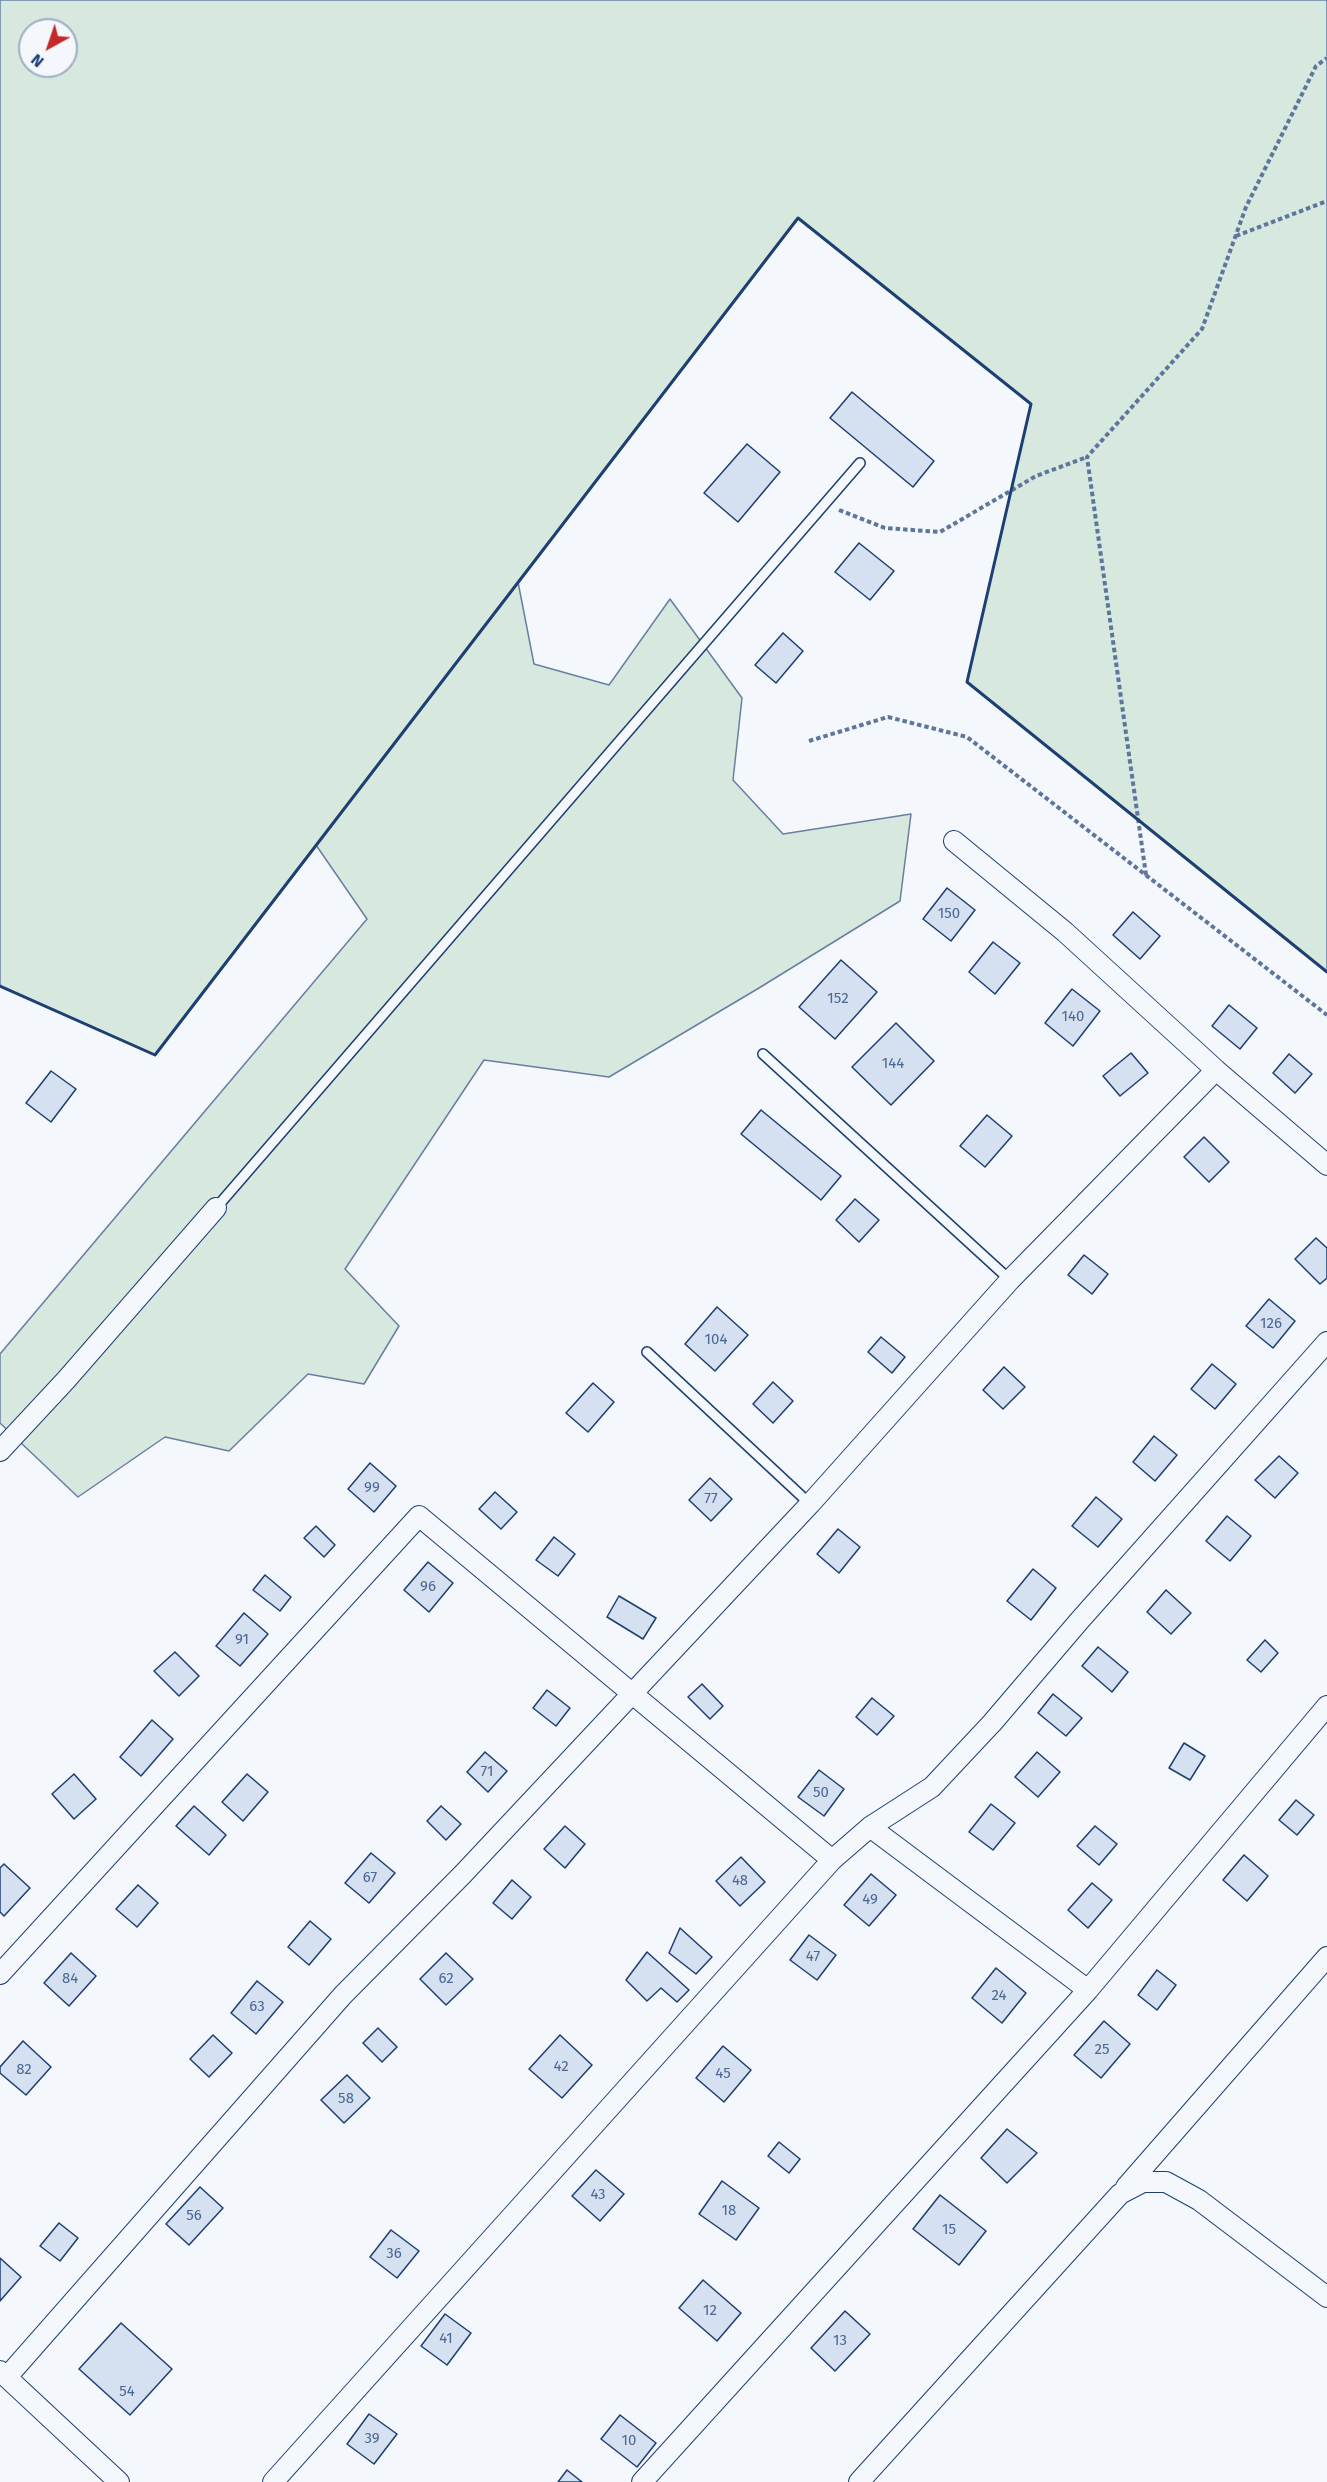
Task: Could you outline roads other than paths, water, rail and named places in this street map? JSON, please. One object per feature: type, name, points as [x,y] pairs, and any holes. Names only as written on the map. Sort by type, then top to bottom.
[{"type":"street","points":[[954,841],[1065,932],[1216,1070],[1327,1165]]},
{"type":"street","points":[[119,2482],[3,2374],[343,1995],[463,1874],[633,1694],[810,1504],[1010,1280],[1216,1070]]},
{"type":"street","points":[[0,1451],[66,1380],[216,1208]]},
{"type":"street","points":[[273,2482],[832,1860],[870,1827],[932,1786],[992,1723],[1080,1620],[1327,1342]]},
{"type":"street","points":[[0,1974],[419,1516],[832,1860]]},
{"type":"street","points":[[642,2482],[1088,1990],[1327,1706]]},
{"type":"street","points":[[870,1827],[1088,1990]]},
{"type":"street","points":[[859,2482],[1120,2194],[1327,1957]]},
{"type":"street","points":[[1120,2194],[1143,2182],[1166,2182],[1199,2200],[1327,2297]]},
{"type":"lane","points":[[216,1208],[860,463]]},
{"type":"lane","points":[[763,1054],[1010,1280]]},
{"type":"lane","points":[[647,1352],[810,1504]]}]
